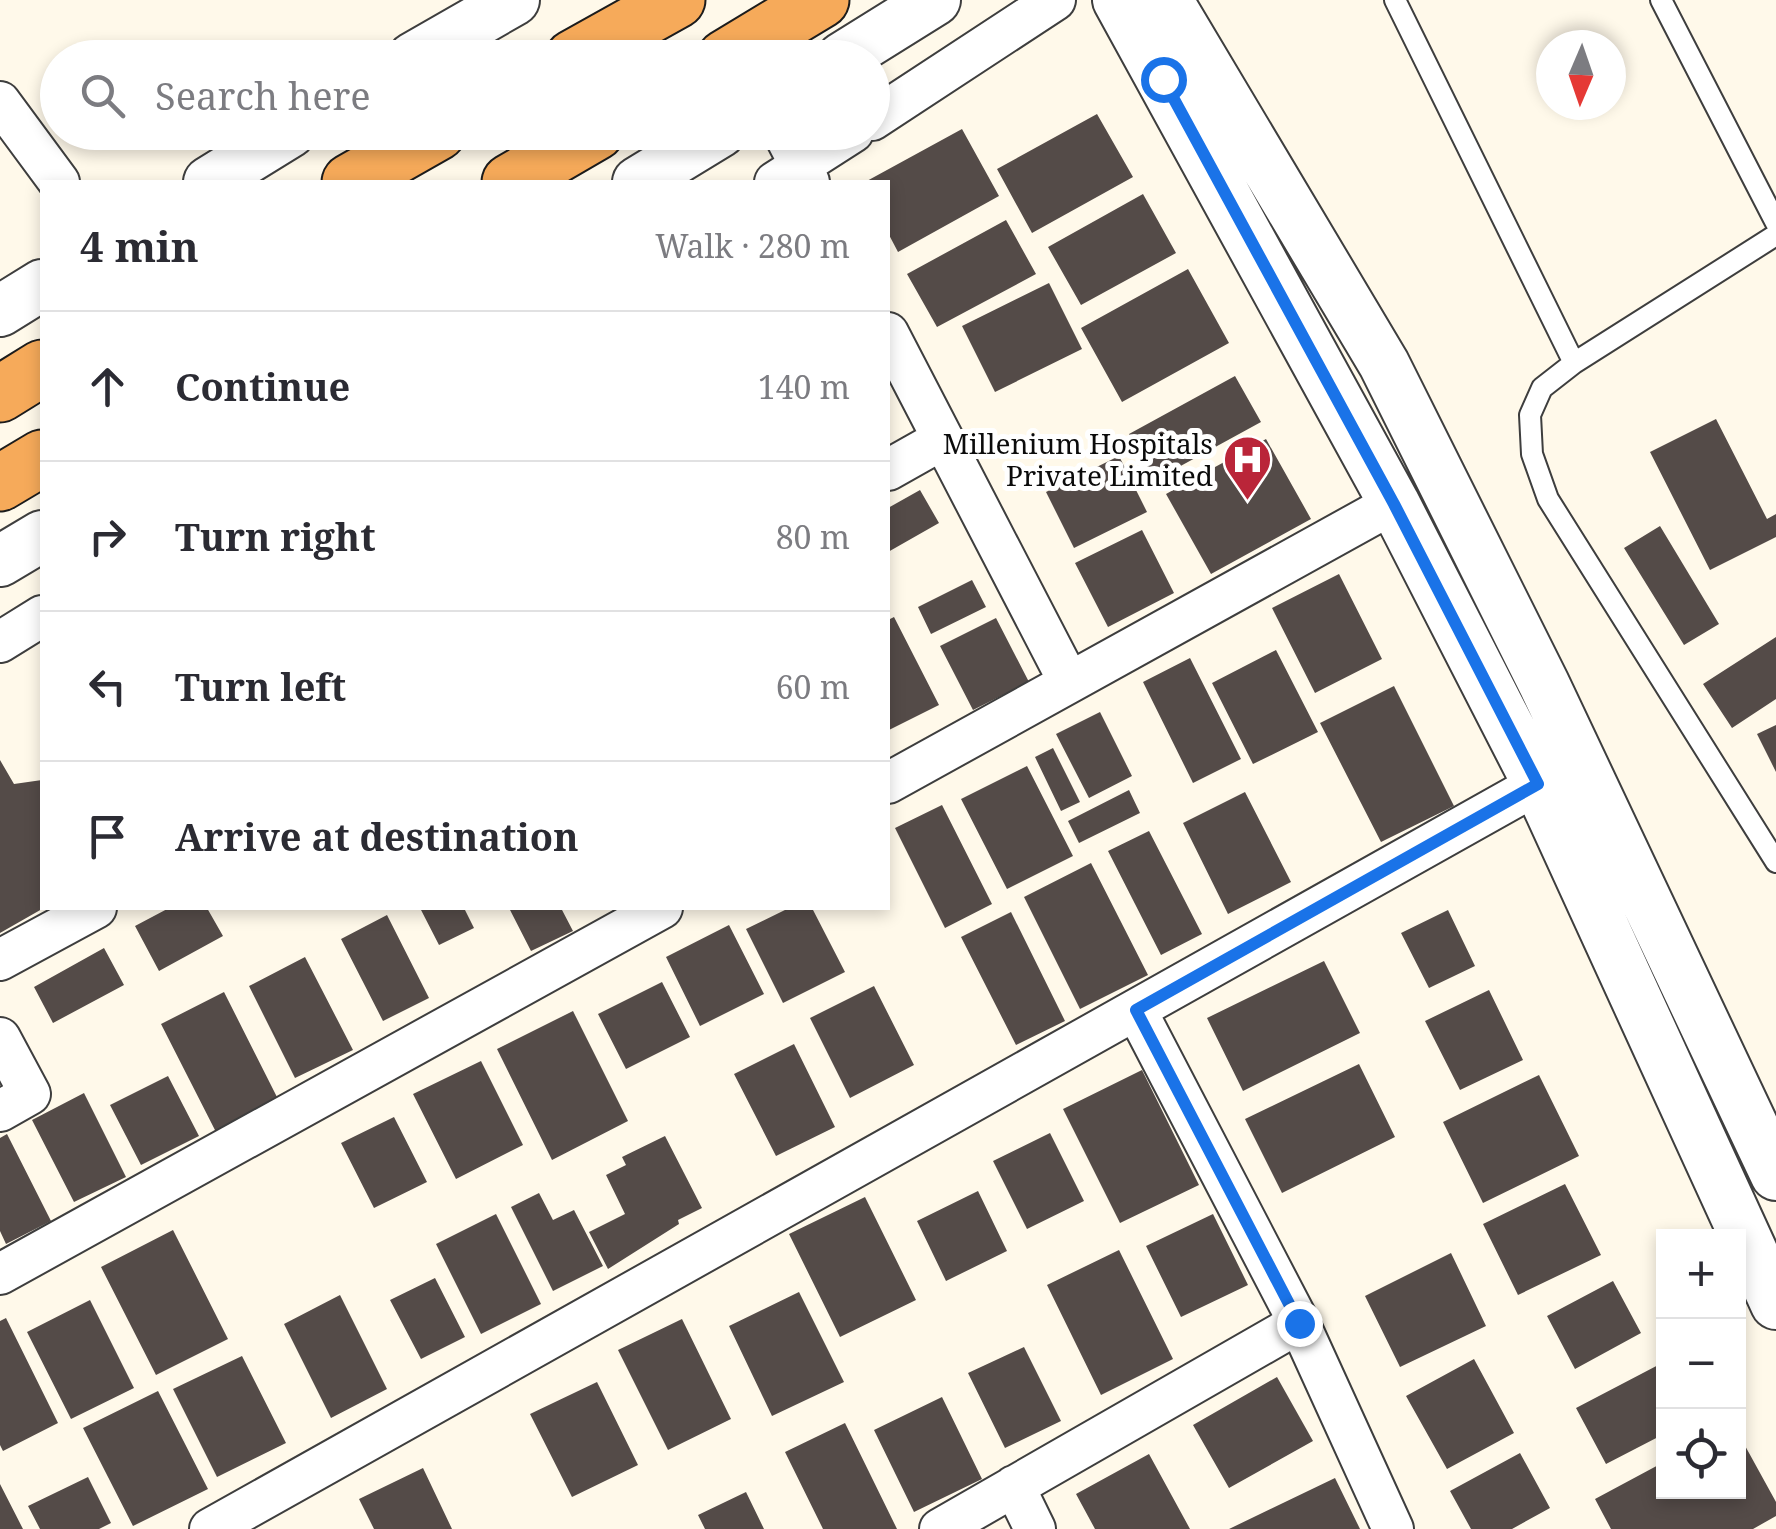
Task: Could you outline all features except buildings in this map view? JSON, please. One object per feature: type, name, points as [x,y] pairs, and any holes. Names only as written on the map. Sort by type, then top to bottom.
[{"type":"highway","points":[[605,40],[677,0]]},
{"type":"highway","points":[[755,40],[821,0]]},
{"type":"highway","points":[[354,180],[406,150]]},
{"type":"highway","points":[[513,180],[565,150]]},
{"type":"highway","points":[[0,394],[40,369]]},
{"type":"highway","points":[[0,482],[40,459]]},
{"type":"street","points":[[444,40],[514,0]]},
{"type":"street","points":[[855,40],[887,0]]},
{"type":"street","points":[[870,40],[935,0]]},
{"type":"street","points":[[890,108],[1055,0]]},
{"type":"street","points":[[1118,0],[1394,504],[1538,784],[1776,1304]]},
{"type":"street","points":[[1166,0],[1384,364],[1544,684],[1776,1175]]},
{"type":"street","points":[[0,102],[58,180]]},
{"type":"street","points":[[212,180],[261,150]]},
{"type":"street","points":[[641,180],[690,150]]},
{"type":"street","points":[[792,166],[821,150]]},
{"type":"street","points":[[0,311],[40,286]]},
{"type":"street","points":[[890,337],[1070,682]]},
{"type":"street","points":[[890,469],[943,439]]},
{"type":"street","points":[[890,782],[1394,504]]},
{"type":"street","points":[[0,561],[40,537]]},
{"type":"street","points":[[0,642],[40,617]]},
{"type":"street","points":[[210,1529],[1538,784]]},
{"type":"street","points":[[0,960],[92,910]]},
{"type":"street","points":[[0,1274],[658,910]]},
{"type":"street","points":[[1638,1001],[1685,980]]},
{"type":"street","points":[[1136,1010],[1299,1323],[1393,1529]]},
{"type":"street","points":[[0,1038],[30,1094],[0,1111]]},
{"type":"street","points":[[940,1529],[1299,1323]]},
{"type":"street","points":[[1014,1486],[1034,1529]]},
{"type":"lane","points":[[1395,0],[1574,363]]},
{"type":"lane","points":[[1661,0],[1776,223]]},
{"type":"lane","points":[[1776,235],[1574,363],[1542,388],[1530,415],[1532,454],[1548,499],[1776,862]]},
{"type":"place","name":"Millenium Hospitals Private Limited","points":[[1248,502]]},
{"type":"route","points":[[1163,79],[1394,504],[1538,784],[1136,1010],[1299,1323]]}]
